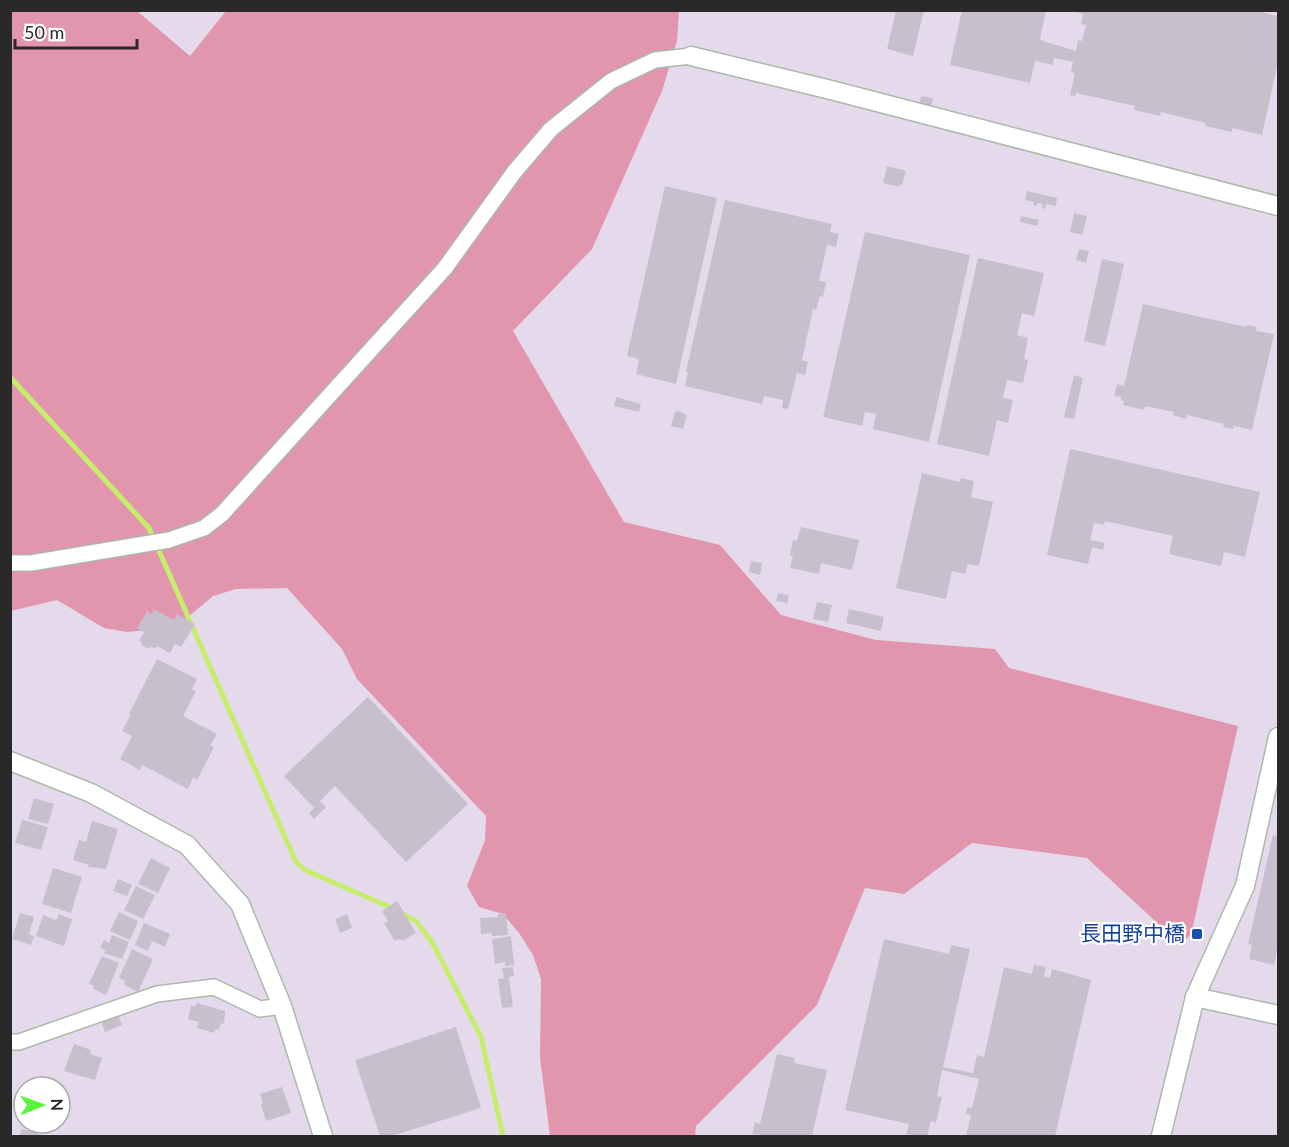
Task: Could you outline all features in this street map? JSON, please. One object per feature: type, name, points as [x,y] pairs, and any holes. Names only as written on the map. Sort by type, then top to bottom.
[{"type":"street","points":[[10,563],[31,563],[87,555],[169,540],[204,528],[222,514],[445,268],[515,171],[551,129],[611,81],[655,60],[691,56],[1278,206]]},
{"type":"street","points":[[1161,1137],[1195,997],[1245,886],[1278,737]]},
{"type":"street","points":[[10,761],[91,793],[187,845],[240,904],[282,1006],[323,1137]]},
{"type":"street","points":[[10,1042],[18,1042],[157,994],[214,987],[260,1009],[282,1006]]},
{"type":"street","points":[[1195,997],[1278,1015]]},
{"type":"shaded area","points":[[10,11],[137,11],[190,56],[226,11],[679,11],[677,41],[662,91],[592,249],[513,331],[624,522],[720,545],[781,615],[876,640],[995,649],[1009,668],[1238,726],[1191,935],[1180,944],[1087,858],[972,843],[904,894],[865,888],[817,1005],[696,1126],[695,1136],[550,1136],[540,1058],[541,979],[533,955],[519,933],[503,914],[479,907],[467,886],[485,840],[486,816],[357,679],[342,649],[287,588],[236,589],[213,596],[176,627],[127,632],[104,628],[57,600],[11,611]]},
{"type":"building","points":[[896,10],[924,10],[913,56],[887,49]]},
{"type":"building","points":[[962,10],[1046,10],[1040,40],[1076,51],[1078,40],[1082,41],[1086,25],[1081,24],[1083,14],[1071,10],[1252,10],[1278,16],[1278,62],[1262,135],[1232,128],[1232,132],[1205,126],[1206,123],[1161,112],[1160,116],[1134,110],[1135,106],[1076,93],[1075,96],[1070,95],[1075,73],[1071,72],[1073,62],[1054,58],[1053,65],[1035,61],[1030,83],[950,65]]},
{"type":"building","points":[[921,96],[933,98],[931,108],[919,106]]},
{"type":"building","points":[[887,166],[906,171],[902,185],[899,187],[883,183]]},
{"type":"building","points":[[665,186],[717,198],[676,384],[636,374],[639,359],[627,356]]},
{"type":"building","points":[[1027,191],[1057,198],[1056,206],[1046,204],[1045,209],[1042,208],[1043,204],[1033,205],[1034,202],[1025,200]]},
{"type":"building","points":[[725,200],[832,224],[830,232],[839,234],[836,247],[827,245],[819,281],[826,282],[823,297],[820,296],[816,310],[813,309],[802,360],[808,362],[805,375],[797,373],[788,409],[782,408],[783,400],[764,396],[762,404],[685,386],[688,372],[686,372]]},
{"type":"building","points":[[1074,213],[1087,216],[1082,235],[1070,232]]},
{"type":"building","points":[[1021,216],[1039,220],[1037,226],[1020,222]]},
{"type":"building","points":[[865,232],[970,255],[929,442],[873,429],[876,414],[865,412],[862,426],[823,417]]},
{"type":"building","points":[[1079,249],[1089,251],[1086,263],[1076,260]]},
{"type":"building","points":[[978,258],[1044,273],[1034,316],[1022,313],[1017,335],[1028,338],[1024,359],[1028,360],[1023,383],[1007,380],[1003,398],[1013,400],[1008,423],[997,420],[989,456],[937,444]]},
{"type":"building","points":[[1102,259],[1124,264],[1105,346],[1084,341]]},
{"type":"building","points":[[1143,304],[1246,327],[1247,325],[1257,327],[1256,331],[1274,334],[1252,430],[1234,426],[1233,429],[1223,427],[1224,424],[1187,415],[1186,419],[1173,415],[1174,412],[1145,406],[1144,410],[1123,405],[1124,401],[1121,397],[1114,396],[1117,384],[1124,386]]},
{"type":"building","points":[[1074,375],[1083,378],[1074,419],[1064,417]]},
{"type":"building","points":[[616,397],[641,404],[639,412],[614,406]]},
{"type":"building","points":[[675,412],[687,415],[683,429],[671,426]]},
{"type":"building","points":[[1070,449],[1260,492],[1245,557],[1224,552],[1221,566],[1169,554],[1173,536],[1105,521],[1104,525],[1094,523],[1090,540],[1105,543],[1103,550],[1092,547],[1088,564],[1047,555]]},
{"type":"building","points":[[922,473],[960,482],[961,478],[974,481],[971,497],[993,502],[979,566],[968,564],[965,574],[952,571],[946,599],[896,588]]},
{"type":"building","points":[[801,527],[859,540],[852,570],[821,563],[819,574],[790,568],[793,540],[797,541]]},
{"type":"building","points":[[751,561],[762,563],[760,575],[749,572]]},
{"type":"building","points":[[778,593],[789,595],[787,603],[776,601]]},
{"type":"building","points":[[817,602],[832,605],[828,622],[813,619]]},
{"type":"building","points":[[154,609],[174,620],[177,614],[195,624],[181,647],[175,644],[170,653],[157,646],[155,649],[151,646],[149,649],[141,645],[139,641],[144,632],[137,628],[147,611],[151,614]]},
{"type":"building","points":[[849,609],[884,617],[881,631],[846,623]]},
{"type":"building","points":[[157,659],[197,679],[192,689],[196,691],[183,716],[217,734],[210,745],[214,747],[197,780],[193,778],[188,789],[142,765],[140,770],[120,759],[132,736],[122,731]]},
{"type":"building","points":[[368,697],[468,804],[406,862],[335,786],[320,801],[326,807],[314,819],[309,813],[314,808],[284,776]]},
{"type":"building","points":[[34,798],[54,804],[48,824],[28,819]]},
{"type":"building","points":[[22,820],[48,827],[41,850],[15,843]]},
{"type":"building","points":[[92,821],[118,829],[106,869],[88,867],[89,865],[73,860],[79,840],[86,842]]},
{"type":"building","points":[[1273,835],[1278,836],[1278,945],[1274,965],[1249,959],[1252,945],[1248,944]]},
{"type":"building","points":[[151,858],[170,868],[158,893],[138,884]]},
{"type":"building","points":[[53,868],[82,877],[71,913],[42,904]]},
{"type":"building","points":[[118,879],[132,885],[127,896],[113,891]]},
{"type":"building","points":[[136,886],[155,895],[143,919],[124,910]]},
{"type":"building","points":[[397,901],[416,933],[402,941],[401,939],[394,940],[384,923],[388,921],[382,911]]},
{"type":"building","points":[[119,912],[138,921],[130,940],[110,931]]},
{"type":"building","points":[[20,913],[34,917],[29,934],[34,936],[31,945],[12,939]]},
{"type":"building","points":[[506,913],[508,935],[481,934],[480,918],[498,917],[498,914]]},
{"type":"building","points":[[59,914],[72,919],[64,946],[36,936],[43,915],[56,920]]},
{"type":"building","points":[[347,914],[352,928],[340,933],[335,919]]},
{"type":"building","points":[[144,923],[170,934],[165,947],[152,941],[148,951],[135,945]]},
{"type":"building","points":[[112,935],[129,942],[122,959],[104,953],[106,950],[100,948],[104,940],[109,943]]},
{"type":"building","points":[[511,936],[514,965],[505,966],[505,962],[495,964],[492,939]]},
{"type":"building","points":[[884,939],[949,954],[951,945],[970,949],[943,1067],[973,1073],[977,1055],[984,1057],[1004,967],[1032,974],[1034,965],[1046,967],[1044,976],[1050,978],[1052,969],[1091,980],[1055,1136],[966,1136],[971,1115],[966,1114],[967,1107],[972,1108],[979,1079],[942,1070],[937,1096],[942,1097],[936,1123],[931,1121],[927,1136],[906,1136],[909,1124],[845,1110]]},
{"type":"building","points":[[132,949],[153,959],[138,992],[124,985],[125,981],[119,978]]},
{"type":"building","points":[[102,956],[119,963],[106,995],[93,989],[94,986],[89,984]]},
{"type":"building","points":[[513,967],[514,976],[509,977],[513,1007],[502,1008],[498,979],[504,978],[502,968]]},
{"type":"building","points":[[197,1003],[225,1011],[224,1024],[221,1023],[219,1030],[215,1029],[214,1033],[197,1028],[199,1022],[188,1019],[191,1005],[195,1007]]},
{"type":"building","points":[[118,1015],[122,1025],[105,1032],[101,1021]]},
{"type":"building","points":[[456,1027],[481,1108],[392,1136],[380,1136],[355,1060]]},
{"type":"building","points":[[74,1044],[91,1050],[90,1054],[102,1058],[95,1080],[64,1071]]},
{"type":"building","points":[[777,1054],[795,1058],[794,1063],[827,1070],[812,1136],[752,1134],[755,1122],[760,1124]]},
{"type":"building","points":[[282,1087],[291,1113],[266,1121],[260,1094]]},
{"type":"building","points":[[41,1135],[44,1136],[19,1136]]},
{"type":"waterway","points":[[10,377],[149,528],[296,862],[305,870],[416,921],[432,942],[481,1037],[503,1136]]},
{"type":"place","name":"長田野中橋","points":[[1197,934]]}]
